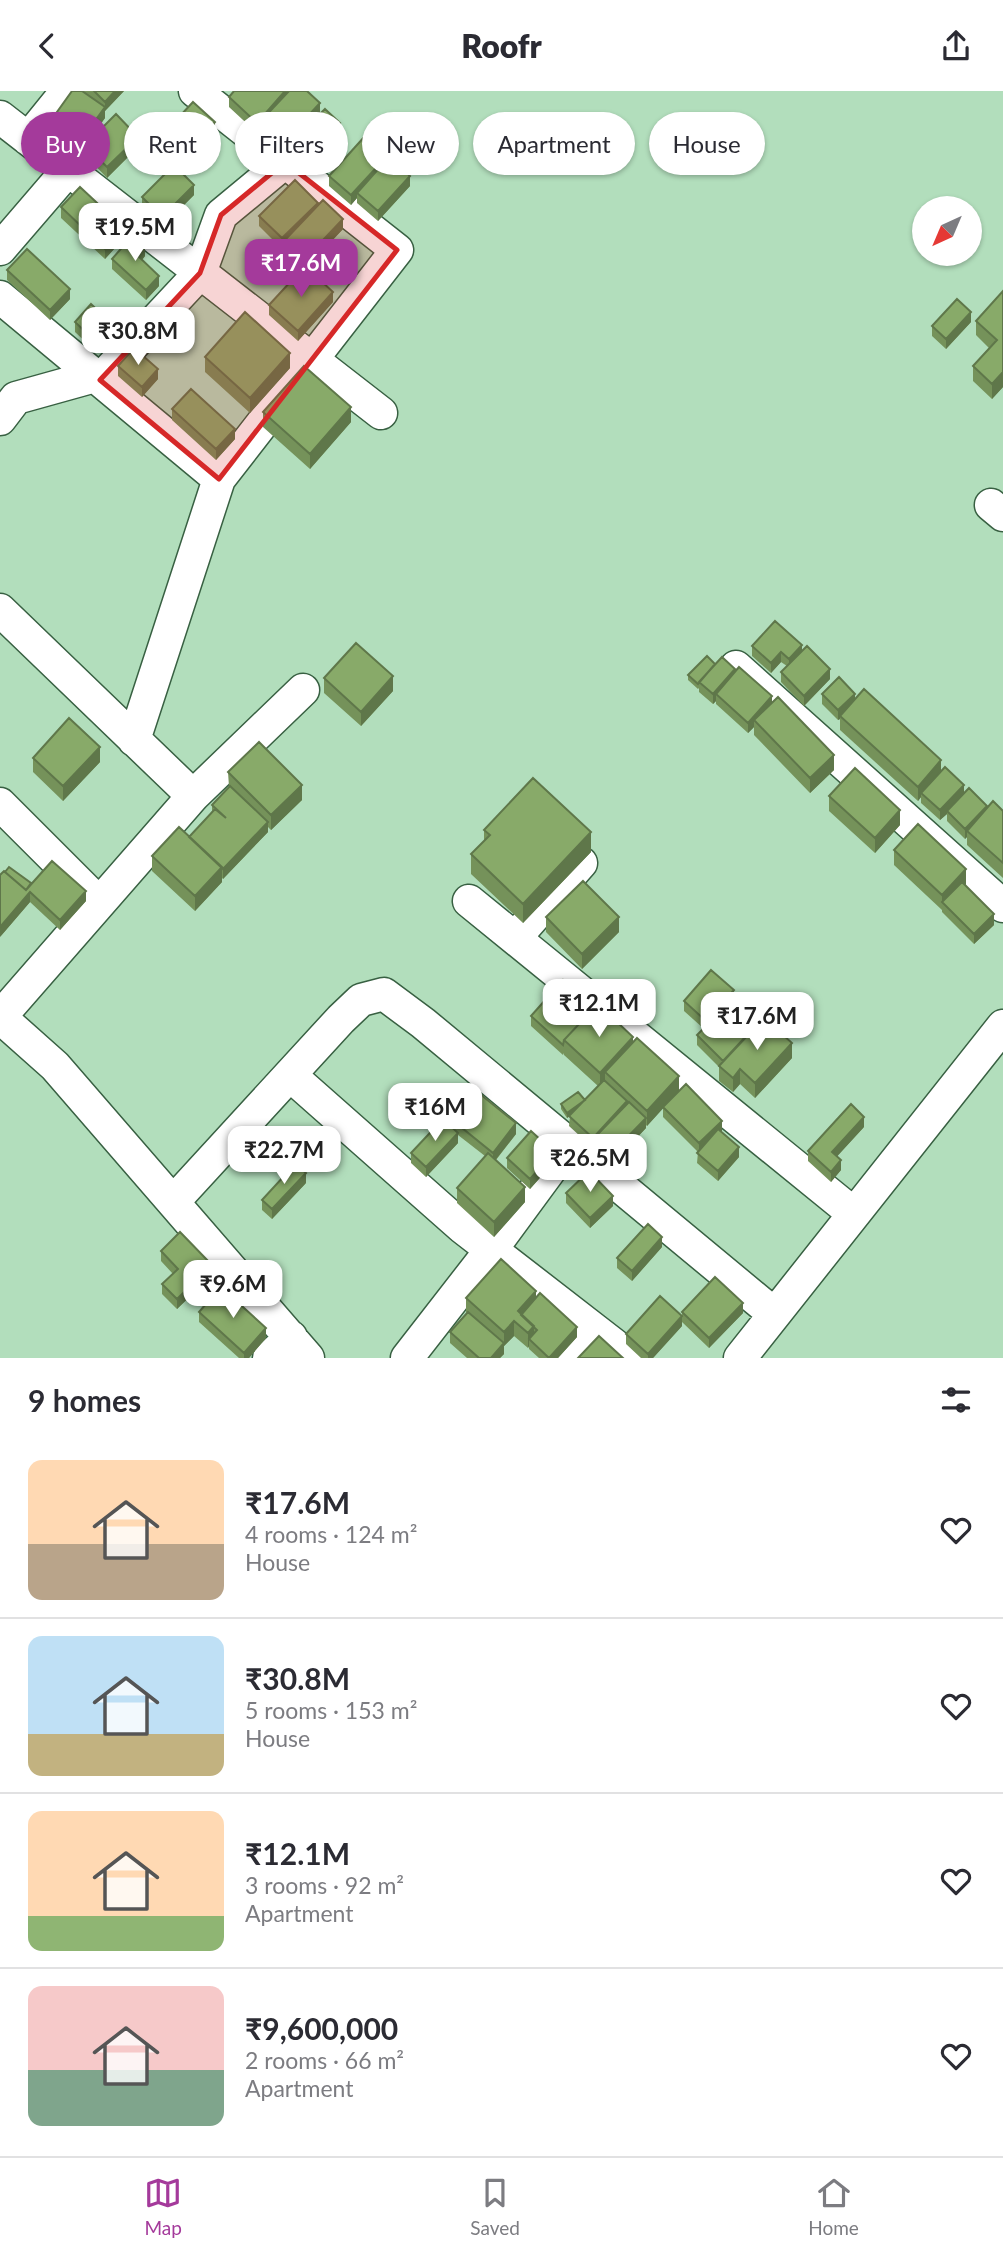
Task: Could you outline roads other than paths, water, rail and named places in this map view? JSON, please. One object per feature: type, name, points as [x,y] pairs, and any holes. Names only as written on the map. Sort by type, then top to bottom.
[{"type":"street","points":[[50,112],[67,91]]},
{"type":"street","points":[[195,91],[235,123]]},
{"type":"street","points":[[0,117],[21,133]]},
{"type":"street","points":[[0,249],[64,175]]},
{"type":"street","points":[[74,175],[381,413]]},
{"type":"street","points":[[0,419],[16,398],[97,378],[200,273],[221,215],[269,175]]},
{"type":"street","points":[[134,740],[219,479],[397,250],[302,175]]},
{"type":"street","points":[[0,297],[219,479]]},
{"type":"street","points":[[0,610],[192,796]]},
{"type":"street","points":[[736,667],[1003,906]]},
{"type":"street","points":[[290,1351],[173,1202],[55,1066],[0,1017],[192,796],[303,689]]},
{"type":"street","points":[[0,804],[99,903]]},
{"type":"street","points":[[515,938],[581,863]]},
{"type":"street","points":[[468,901],[854,1214]]},
{"type":"street","points":[[173,1202],[341,1019],[361,1000],[384,994],[424,1023],[774,1314]]},
{"type":"street","points":[[740,1358],[1003,1026]]},
{"type":"street","points":[[290,1075],[462,1227],[631,1358]]},
{"type":"street","points":[[407,1358],[569,1144]]},
{"type":"street","points":[[565,1358],[589,1326]]}]
